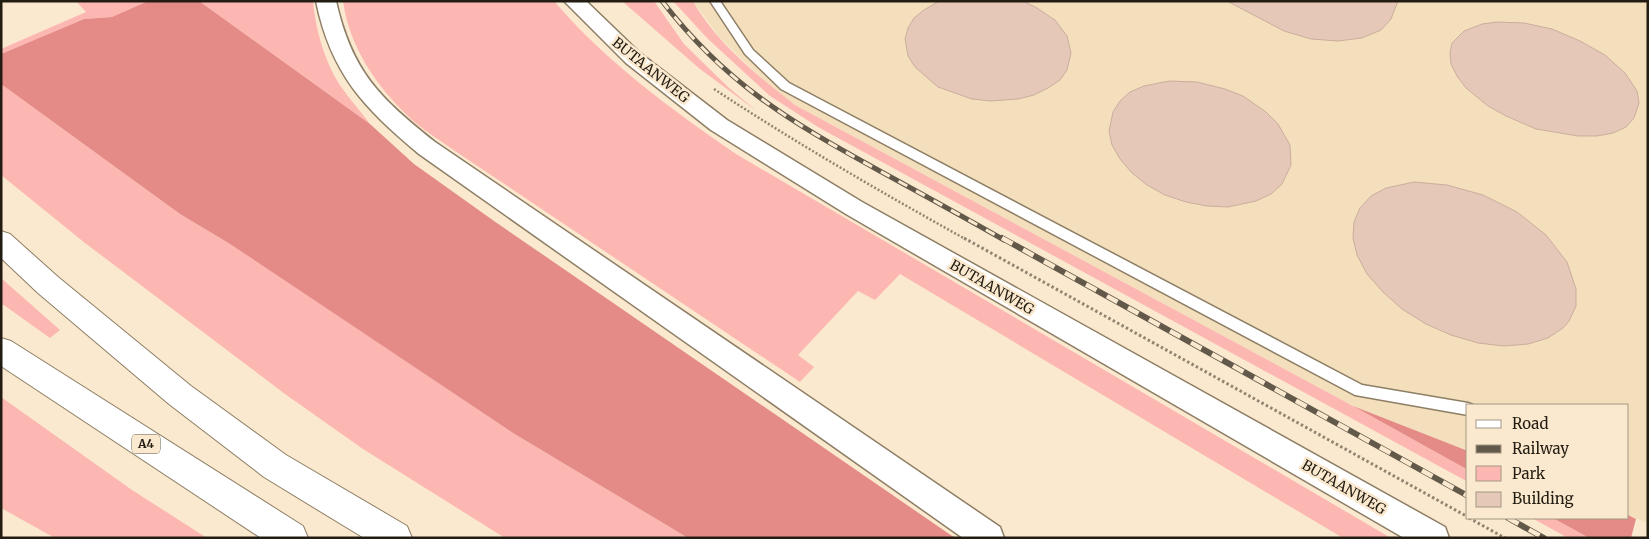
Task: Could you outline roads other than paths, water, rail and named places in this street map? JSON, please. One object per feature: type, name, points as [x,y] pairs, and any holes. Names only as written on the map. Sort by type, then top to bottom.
[{"type":"highway","points":[[1,241],[48,285],[180,395],[275,466],[394,538]]},
{"type":"highway","name":"A4","points":[[1,350],[291,538]]},
{"type":"street","points":[[326,1],[330,24],[342,56],[359,84],[390,118],[404,130],[427,148],[989,538]]},
{"type":"street","name":"BUTAANWEG","points":[[574,1],[633,58],[719,125],[862,213],[1434,538]]},
{"type":"lane","points":[[715,1],[749,52],[785,86],[1360,391],[1466,409]]},
{"type":"railway","points":[[662,1],[710,55],[735,78],[787,117],[1004,240]]},
{"type":"railway","points":[[1002,238],[1466,495]]},
{"type":"railway","points":[[1510,519],[1544,538]]}]
